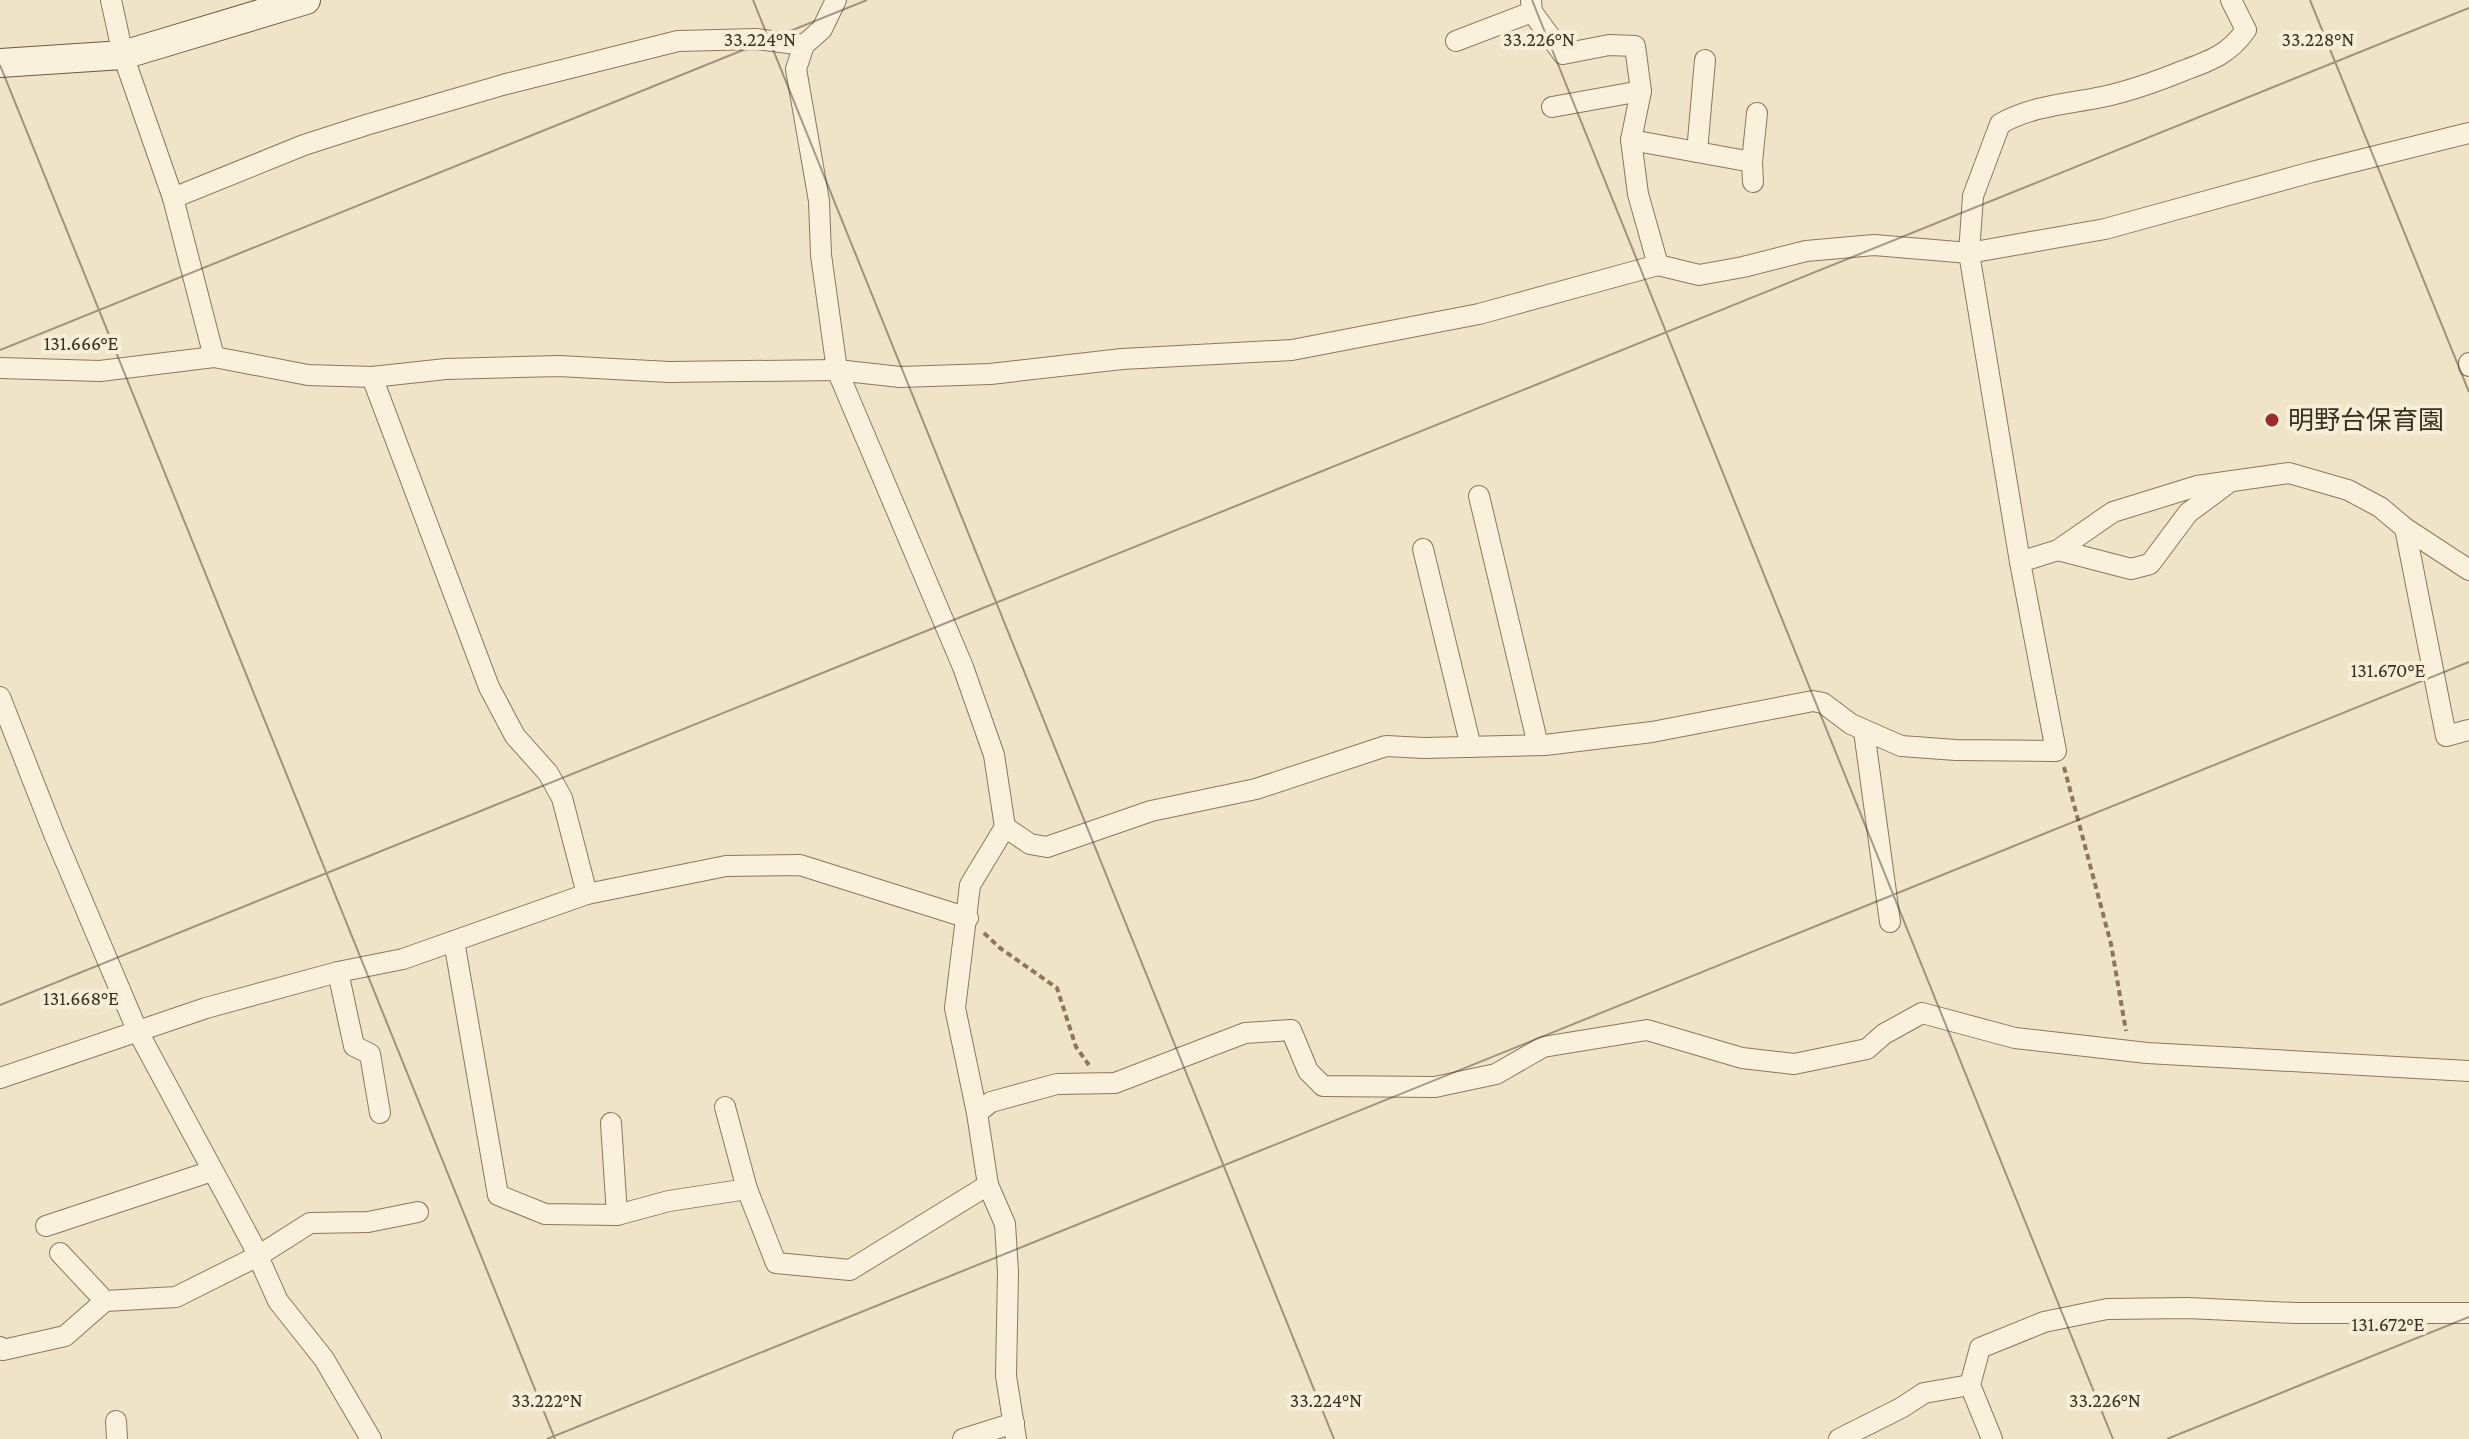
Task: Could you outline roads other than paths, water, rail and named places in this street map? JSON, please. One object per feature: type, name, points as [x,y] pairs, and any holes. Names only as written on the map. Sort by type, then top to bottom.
[{"type":"street","points":[[111,0],[123,55],[173,198],[214,357]]},
{"type":"street","points":[[0,63],[123,55],[306,0]]},
{"type":"street","points":[[836,0],[822,29],[804,45],[796,69],[819,201],[821,255],[837,370],[963,667],[994,755],[1005,827],[970,885],[955,1008],[988,1185],[1005,1224],[1008,1272],[1006,1376],[1015,1431],[963,1439]]},
{"type":"street","points":[[1005,827],[1030,844],[1047,847],[1151,811],[1256,789],[1386,746],[1538,745],[1652,732],[1813,701],[1823,703],[1864,731],[1901,746],[2056,751],[2020,562],[1969,253],[1973,196],[2000,124],[2020,113],[2150,85],[2217,58],[2235,46],[2246,30],[2231,0]]},
{"type":"street","points":[[1456,41],[1531,6],[1563,54],[1609,45],[1635,46],[1641,91],[1631,140],[1638,194],[1658,265]]},
{"type":"street","points":[[173,198],[304,145],[366,125],[506,84],[678,41],[756,39],[804,45]]},
{"type":"street","points":[[1697,152],[1705,60]]},
{"type":"street","points":[[1552,107],[1641,91]]},
{"type":"street","points":[[1631,140],[1697,152],[1752,172],[1757,113]]},
{"type":"street","points":[[0,368],[100,371],[214,357],[308,375],[372,377],[446,369],[559,366],[669,372],[837,370],[900,377],[990,374],[1122,359],[1292,350],[1479,314],[1658,265],[1699,275],[1806,251],[1874,245],[1969,253],[2105,229],[2469,133]]},
{"type":"street","points":[[372,377],[489,687],[515,736],[548,773],[562,798],[587,894]]},
{"type":"street","points":[[2020,562],[2058,550],[2113,512],[2197,486],[2289,473],[2348,490],[2380,507],[2405,528],[2469,570]]},
{"type":"street","points":[[2058,550],[2131,569],[2150,564],[2188,513],[2231,481]]},
{"type":"street","points":[[1479,496],[1538,745]]},
{"type":"street","points":[[2405,528],[2446,736],[2469,730]]},
{"type":"street","points":[[1423,549],[1471,747]]},
{"type":"street","points":[[0,697],[137,1030],[258,1256],[278,1301],[324,1359],[371,1439]]},
{"type":"street","points":[[1864,731],[1890,922]]},
{"type":"street","points":[[0,1078],[137,1030],[338,972],[403,959],[587,894],[726,866],[800,865],[968,918]]},
{"type":"street","points":[[454,941],[498,1195],[545,1214],[617,1215],[669,1201],[747,1189]]},
{"type":"street","points":[[338,972],[354,1046],[370,1054],[380,1113]]},
{"type":"street","points":[[977,1113],[991,1102],[1057,1084],[1115,1083],[1245,1033],[1291,1030],[1308,1071],[1323,1086],[1435,1087],[1496,1074],[1543,1047],[1647,1030],[1742,1058],[1794,1064],[1867,1049],[1884,1034],[1922,1013],[2015,1038],[2130,1051],[2469,1071]]},
{"type":"street","points":[[725,1107],[747,1189],[776,1263],[850,1270],[988,1185]]},
{"type":"street","points":[[611,1123],[617,1215]]},
{"type":"street","points":[[46,1226],[212,1171]]},
{"type":"street","points":[[0,1347],[3,1350],[65,1336],[105,1301],[176,1297],[258,1256],[310,1223],[368,1222],[418,1212]]},
{"type":"street","points":[[60,1253],[105,1301]]},
{"type":"street","points":[[1992,1439],[1970,1385],[1980,1348],[2044,1322],[2107,1309],[2469,1313]]},
{"type":"street","points":[[1839,1439],[1924,1393],[1970,1385]]},
{"type":"place","name":"明野台保育園","points":[[2272,420]]}]
